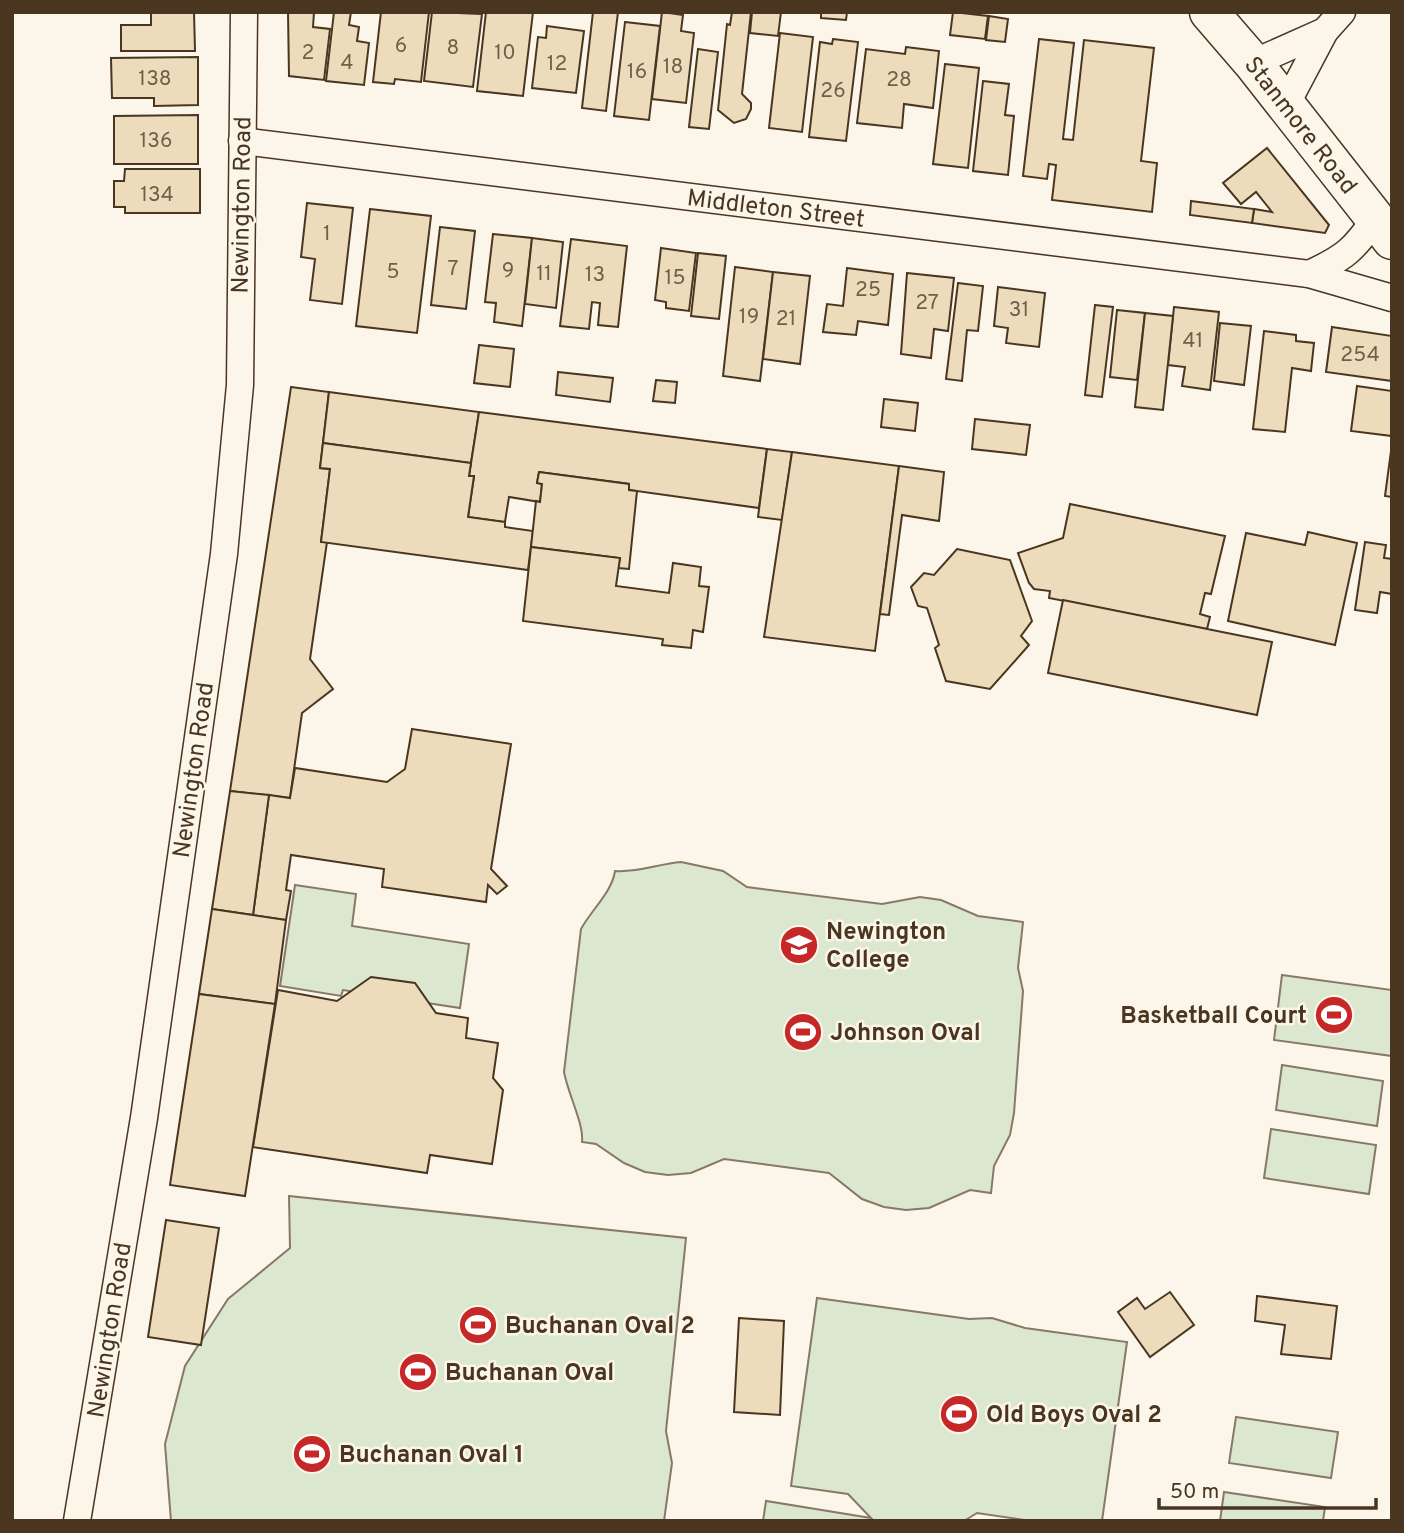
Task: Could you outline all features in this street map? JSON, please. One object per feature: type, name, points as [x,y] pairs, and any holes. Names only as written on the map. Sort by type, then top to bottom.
[{"type":"highway","name":"Stanmore Road","points":[[1209,12],[1253,63],[1383,229]]},
{"type":"street","name":"Newington Road","points":[[77,1521],[144,1118],[224,554],[240,385],[244,12]]},
{"type":"street","points":[[1253,63],[1334,22]]},
{"type":"street","points":[[1286,105],[1334,22]]},
{"type":"street","name":"Middleton Street","points":[[242,141],[1310,274],[1392,298]]},
{"type":"street","points":[[1310,274],[1343,259],[1383,229]]},
{"type":"green space","name":"Johnson Oval","points":[[681,862],[723,871],[747,887],[882,904],[920,897],[941,900],[978,916],[1023,922],[1018,968],[1023,991],[1014,1113],[1010,1135],[994,1166],[991,1193],[970,1190],[929,1208],[906,1210],[884,1207],[862,1199],[829,1173],[724,1159],[691,1173],[668,1175],[645,1172],[624,1163],[596,1144],[582,1142],[581,1127],[564,1072],[581,929],[606,893],[615,871],[631,871]]},
{"type":"green space","points":[[295,885],[356,894],[352,926],[469,944],[460,1008],[343,990],[341,996],[280,986]]},
{"type":"green space","name":"Basketball Court","points":[[1282,975],[1392,990],[1392,1056],[1274,1040]]},
{"type":"green space","points":[[1282,1065],[1383,1081],[1377,1126],[1276,1110]]},
{"type":"green space","points":[[1271,1129],[1376,1145],[1369,1194],[1264,1178]]},
{"type":"green space","name":"Buchanan Oval","points":[[289,1196],[686,1238],[666,1431],[672,1463],[664,1521],[171,1521],[165,1444],[185,1366],[228,1299],[290,1248]]},
{"type":"green space","name":"Old Boys Oval 2","points":[[817,1298],[969,1319],[992,1318],[1025,1328],[1127,1342],[1102,1521],[1031,1521],[977,1513],[964,1521],[763,1521],[766,1501],[871,1518],[848,1494],[791,1486]]},
{"type":"green space","points":[[1236,1417],[1338,1432],[1331,1478],[1229,1463]]},
{"type":"green space","points":[[1224,1492],[1325,1507],[1323,1521],[1220,1521]]},
{"type":"building","points":[[151,12],[194,12],[195,51],[121,51],[121,25],[151,25]]},
{"type":"building","points":[[288,12],[314,12],[313,27],[330,29],[324,80],[289,76]]},
{"type":"building","points":[[334,12],[351,12],[349,25],[359,27],[357,41],[369,43],[364,85],[326,81]]},
{"type":"building","points":[[381,12],[429,12],[421,82],[395,79],[394,84],[373,82]]},
{"type":"building","points":[[432,12],[482,14],[473,87],[424,81]]},
{"type":"building","points":[[486,12],[533,12],[523,96],[477,91]]},
{"type":"building","points":[[593,12],[618,12],[606,111],[582,108]]},
{"type":"building","points":[[662,12],[683,15],[681,31],[694,33],[686,103],[652,99]]},
{"type":"building","points":[[732,12],[751,12],[742,94],[751,103],[751,109],[746,119],[734,123],[718,110],[727,24],[730,25]]},
{"type":"building","points":[[752,12],[781,12],[778,36],[750,33]]},
{"type":"building","points":[[821,12],[847,12],[846,20],[821,18]]},
{"type":"building","points":[[953,12],[988,16],[985,39],[950,35]]},
{"type":"building","points":[[989,16],[1008,19],[1005,42],[986,40]]},
{"type":"building","points":[[625,22],[660,26],[649,120],[614,116]]},
{"type":"building","points":[[547,26],[584,31],[576,93],[532,88],[538,37],[546,38]]},
{"type":"building","points":[[780,33],[813,37],[802,132],[769,128]]},
{"type":"building","points":[[833,39],[858,42],[846,141],[809,137],[820,42],[832,44]]},
{"type":"building","points":[[1039,39],[1074,43],[1063,139],[1073,140],[1084,40],[1154,48],[1141,161],[1157,163],[1152,212],[1052,200],[1056,165],[1049,164],[1047,179],[1023,176]]},
{"type":"building","points":[[906,47],[939,51],[933,108],[904,104],[902,128],[857,123],[866,49],[905,54]]},
{"type":"building","points":[[698,49],[718,52],[709,129],[689,127]]},
{"type":"building","points":[[198,57],[198,105],[154,106],[154,98],[112,98],[111,58]]},
{"type":"building","points":[[945,64],[979,68],[968,168],[933,164]]},
{"type":"building","points":[[983,81],[1009,84],[1005,115],[1014,116],[1008,175],[973,171]]},
{"type":"building","points":[[198,115],[198,164],[114,164],[114,116]]},
{"type":"building","points":[[1267,148],[1329,225],[1325,233],[1252,223],[1254,209],[1272,212],[1256,192],[1241,204],[1223,183]]},
{"type":"building","points":[[125,169],[200,169],[200,213],[125,213],[125,207],[114,207],[114,181],[124,181]]},
{"type":"building","points":[[1191,201],[1254,209],[1252,223],[1190,215]]},
{"type":"building","points":[[307,203],[353,208],[342,304],[310,300],[315,259],[301,257]]},
{"type":"building","points":[[370,209],[431,216],[417,333],[356,326]]},
{"type":"building","points":[[440,227],[475,231],[466,309],[431,305]]},
{"type":"building","points":[[493,234],[532,238],[522,326],[494,322],[496,303],[485,302]]},
{"type":"building","points":[[532,238],[563,242],[556,308],[525,304]]},
{"type":"building","points":[[571,239],[627,246],[618,327],[598,325],[600,303],[592,302],[589,329],[560,326]]},
{"type":"building","points":[[661,248],[696,253],[689,311],[666,308],[666,302],[655,300]]},
{"type":"building","points":[[698,253],[726,256],[719,319],[691,316]]},
{"type":"building","points":[[735,267],[773,272],[760,381],[723,376]]},
{"type":"building","points":[[847,268],[893,274],[888,325],[858,321],[856,335],[823,332],[827,304],[843,306]]},
{"type":"building","points":[[773,272],[810,276],[800,364],[763,359]]},
{"type":"building","points":[[907,273],[954,278],[948,331],[934,329],[931,358],[901,354]]},
{"type":"building","points":[[958,283],[983,286],[978,331],[967,330],[962,381],[946,379]]},
{"type":"building","points":[[998,287],[1045,293],[1039,347],[1006,343],[1008,328],[994,326]]},
{"type":"building","points":[[1095,305],[1113,307],[1102,397],[1085,395]]},
{"type":"building","points":[[1174,307],[1219,312],[1210,390],[1182,386],[1185,367],[1168,365]]},
{"type":"building","points":[[1117,310],[1145,313],[1137,380],[1110,377]]},
{"type":"building","points":[[1145,313],[1173,316],[1163,410],[1135,407]]},
{"type":"building","points":[[1220,323],[1251,326],[1244,385],[1214,381]]},
{"type":"building","points":[[1332,327],[1392,336],[1392,381],[1326,372]]},
{"type":"building","points":[[1264,331],[1296,335],[1296,341],[1314,343],[1311,371],[1292,368],[1285,432],[1253,429]]},
{"type":"building","points":[[479,345],[514,349],[510,387],[474,383]]},
{"type":"building","points":[[558,372],[613,378],[610,402],[556,395]]},
{"type":"building","points":[[656,380],[677,382],[675,403],[653,401]]},
{"type":"building","points":[[1357,386],[1392,391],[1392,436],[1351,431]]},
{"type":"building","points":[[291,387],[329,392],[320,468],[330,469],[321,542],[327,542],[310,659],[333,689],[302,713],[290,798],[230,791]]},
{"type":"building","points":[[329,392],[479,412],[471,463],[323,443]]},
{"type":"building","points":[[884,399],[918,403],[915,431],[881,427]]},
{"type":"building","points":[[479,412],[767,449],[759,508],[629,490],[629,484],[539,472],[537,483],[542,484],[540,502],[509,497],[505,522],[468,517],[474,476],[469,476]]},
{"type":"building","points":[[975,419],[1030,425],[1026,455],[972,449]]},
{"type":"building","points":[[323,443],[471,463],[469,476],[474,476],[468,517],[505,522],[505,527],[533,531],[528,570],[321,542],[330,469],[320,468]]},
{"type":"building","points":[[767,449],[792,452],[782,520],[758,517]]},
{"type":"building","points":[[1392,451],[1392,497],[1385,496]]},
{"type":"building","points":[[792,452],[899,466],[875,651],[764,637]]},
{"type":"building","points":[[899,466],[944,472],[939,521],[902,515],[889,615],[880,614]]},
{"type":"building","points":[[539,472],[629,484],[629,490],[637,491],[629,569],[618,568],[620,558],[531,547],[536,501],[540,502],[542,484],[537,483]]},
{"type":"building","points":[[1070,504],[1225,536],[1211,594],[1205,593],[1200,614],[1210,617],[1207,629],[1049,598],[1050,591],[1034,589],[1029,583],[1018,553],[1063,538]]},
{"type":"building","points":[[1308,532],[1357,543],[1335,645],[1228,621],[1246,533],[1305,545]]},
{"type":"building","points":[[1365,542],[1386,545],[1384,558],[1392,559],[1392,594],[1380,592],[1377,613],[1355,610]]},
{"type":"building","points":[[531,547],[620,558],[616,586],[669,593],[673,563],[701,567],[699,586],[709,587],[703,632],[693,630],[691,648],[662,645],[663,639],[523,621]]},
{"type":"building","points":[[957,549],[1010,560],[1032,621],[1021,636],[1029,645],[990,689],[946,681],[935,648],[939,645],[927,608],[918,606],[911,587],[924,573],[934,575]]},
{"type":"building","points":[[1063,600],[1272,642],[1257,715],[1048,673]]},
{"type":"building","points":[[412,729],[511,744],[491,869],[507,886],[497,894],[488,885],[486,902],[382,887],[384,869],[291,855],[286,890],[291,891],[286,920],[253,915],[269,795],[290,798],[295,768],[387,782],[405,769]]},
{"type":"building","points":[[230,791],[269,795],[253,915],[212,909]]},
{"type":"building","points":[[212,909],[286,920],[275,1004],[199,994]]},
{"type":"building","points":[[371,977],[415,983],[436,1013],[468,1018],[466,1038],[498,1043],[493,1078],[503,1090],[492,1164],[430,1155],[427,1173],[253,1147],[278,990],[337,1001]]},
{"type":"building","points":[[199,994],[275,1004],[245,1196],[170,1185]]},
{"type":"building","points":[[166,1220],[219,1228],[201,1345],[148,1337]]},
{"type":"building","points":[[1170,1292],[1194,1325],[1150,1357],[1118,1312],[1137,1298],[1145,1309]]},
{"type":"building","points":[[1257,1296],[1337,1306],[1331,1359],[1281,1354],[1285,1325],[1255,1321]]},
{"type":"building","points":[[739,1318],[784,1321],[780,1415],[734,1412]]},
{"type":"place","name":"Newington College","points":[[799,945]]},
{"type":"place","name":"Basketball Court","points":[[1334,1015]]},
{"type":"place","name":"Johnson Oval","points":[[803,1032]]},
{"type":"place","name":"Buchanan Oval 2","points":[[478,1325]]},
{"type":"place","name":"Buchanan Oval","points":[[418,1372]]},
{"type":"place","name":"Old Boys Oval 2","points":[[959,1414]]},
{"type":"place","name":"Buchanan Oval 1","points":[[312,1454]]}]
